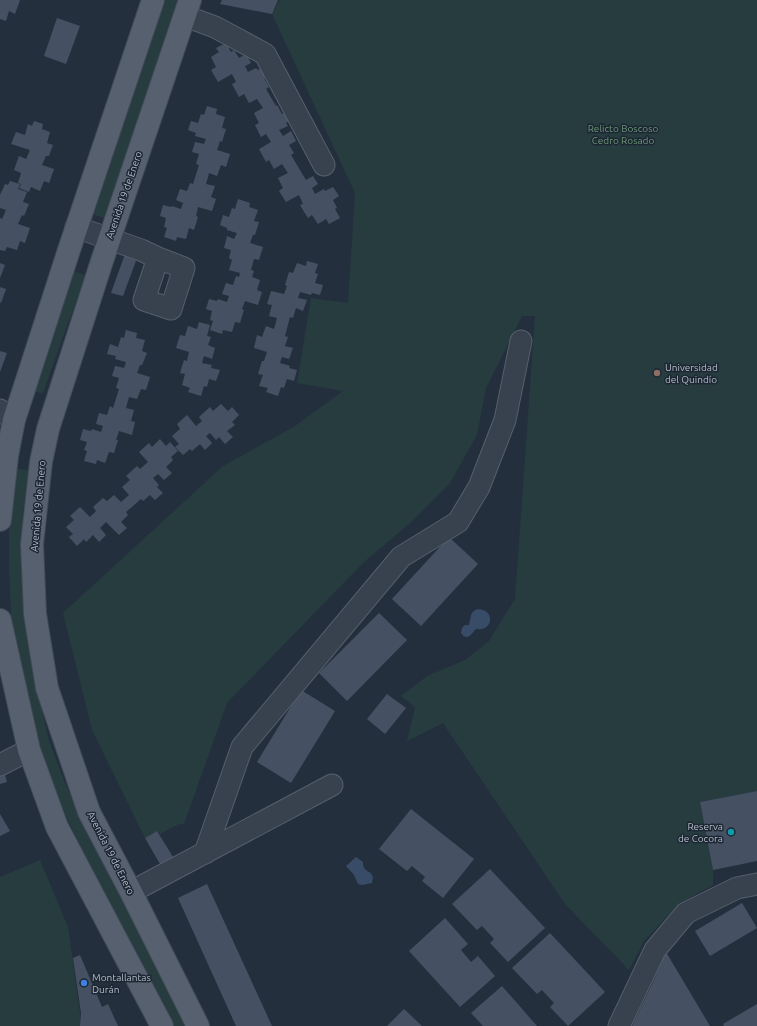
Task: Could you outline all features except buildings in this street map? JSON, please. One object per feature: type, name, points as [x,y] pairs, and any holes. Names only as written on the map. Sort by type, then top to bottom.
[{"type":"main road","points":[[0,520],[7,456],[7,415],[76,227],[153,0]]},
{"type":"main road","name":"Avenida 19 de Enero","points":[[188,8],[48,429],[41,462],[32,544],[35,614],[48,688],[89,812],[198,1026]]},
{"type":"main road","points":[[0,620],[29,750],[57,827],[162,1026]]},
{"type":"street","points":[[188,8],[215,27],[265,54],[324,165]]},
{"type":"street","points":[[76,227],[141,250],[158,258]]},
{"type":"street","points":[[204,853],[242,747],[401,557],[458,522],[479,487],[506,420],[521,340]]},
{"type":"street","points":[[0,765],[29,750]]},
{"type":"street","points":[[131,892],[332,785]]},
{"type":"street","points":[[619,1026],[655,950],[686,913],[737,888],[757,884]]},
{"type":"green space","points":[[164,0],[180,0],[107,219],[92,214]]},
{"type":"green space","name":"Relicto Boscoso Cedro Rosado","points":[[280,0],[757,0],[757,791],[700,802],[713,870],[713,885],[680,903],[644,941],[629,970],[565,904],[443,723],[407,741],[415,707],[401,696],[427,676],[465,660],[489,641],[515,599],[535,316],[522,316],[486,388],[477,435],[450,483],[408,525],[364,562],[227,703],[184,824],[179,824],[160,834],[157,831],[145,838],[92,730],[63,613],[223,466],[295,426],[343,391],[297,383],[311,298],[348,303],[355,193],[272,14]]},
{"type":"green space","points":[[72,271],[86,275],[43,393],[31,391]]},
{"type":"green space","points":[[16,469],[30,470],[23,510],[23,613],[35,679],[49,741],[63,778],[89,837],[188,1026],[174,1026],[162,1000],[78,843],[38,746],[22,682],[11,617],[9,510]]},
{"type":"green space","points":[[40,860],[68,927],[80,1013],[80,1026],[0,1026],[0,877]]},
{"type":"water","points":[[478,609],[484,610],[488,613],[490,617],[489,624],[482,629],[476,629],[468,637],[463,636],[461,633],[462,628],[465,625],[469,625],[472,613]]},
{"type":"water","points":[[356,857],[363,862],[364,868],[372,875],[372,883],[362,885],[358,884],[354,875],[346,866]]},
{"type":"place","name":"Universidad del Quindío","points":[[657,373]]},
{"type":"place","name":"Reserva de Cocora","points":[[731,832]]},
{"type":"place","name":"Montallantas Durán","points":[[84,983]]}]
